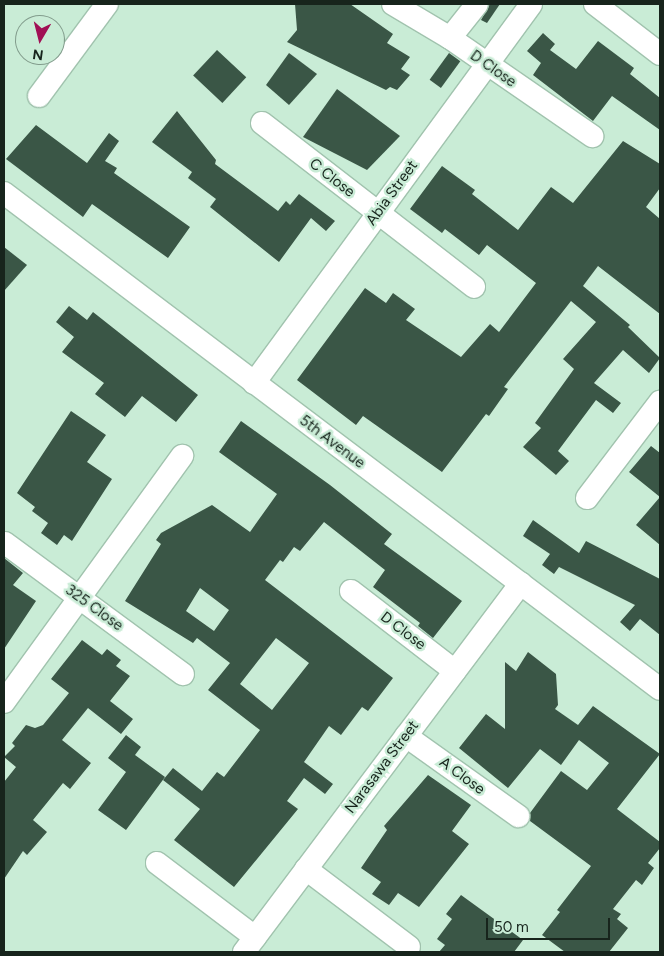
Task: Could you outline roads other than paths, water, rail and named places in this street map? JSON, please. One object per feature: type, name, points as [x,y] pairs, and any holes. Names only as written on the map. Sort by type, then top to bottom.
[{"type":"street","points":[[39,96],[108,4]]},
{"type":"street","name":"D Close","points":[[394,4],[450,38],[485,65],[592,136]]},
{"type":"street","points":[[450,38],[477,4]]},
{"type":"street","name":"Abia Street","points":[[254,383],[377,212],[531,4]]},
{"type":"street","points":[[602,6],[660,54]]},
{"type":"street","name":"C Close","points":[[262,123],[474,287]]},
{"type":"street","name":"5th Avenue","points":[[4,193],[660,689]]},
{"type":"street","points":[[587,498],[660,402]]},
{"type":"street","points":[[4,702],[182,456]]},
{"type":"street","name":"325 Close","points":[[5,543],[183,674]]},
{"type":"street","name":"Narasawa Street","points":[[250,944],[521,583]]},
{"type":"street","name":"D Close","points":[[351,592],[455,671]]},
{"type":"street","name":"A Close","points":[[406,736],[518,816]]},
{"type":"street","points":[[157,863],[250,944]]},
{"type":"street","points":[[306,869],[409,948]]}]
